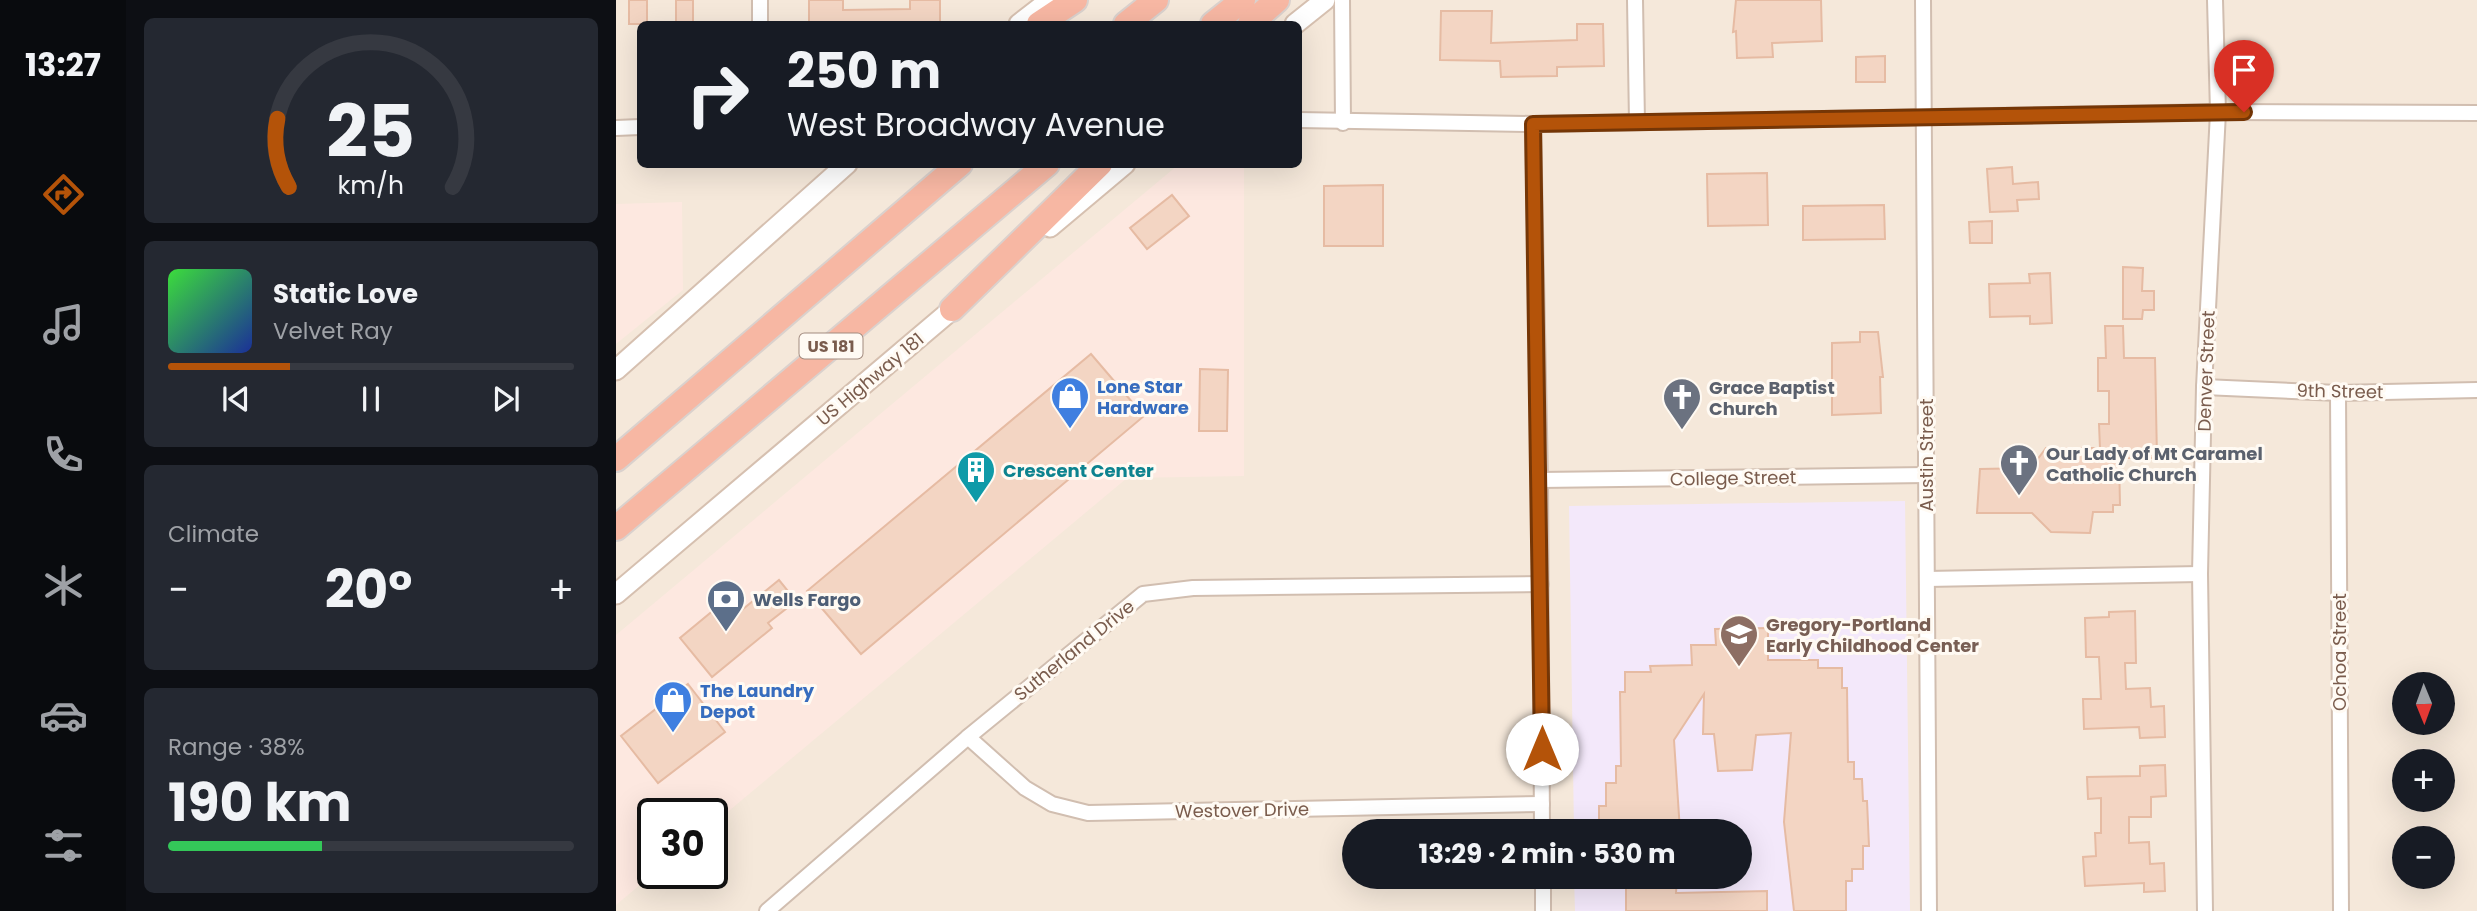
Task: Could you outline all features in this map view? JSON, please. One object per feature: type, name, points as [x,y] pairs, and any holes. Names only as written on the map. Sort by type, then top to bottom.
[{"type":"highway","points":[[1044,21],[1075,0]]},
{"type":"highway","points":[[1130,21],[1156,0]]},
{"type":"highway","points":[[1217,21],[1242,0]]},
{"type":"highway","points":[[1253,21],[1277,0]]},
{"type":"highway","name":"US 181","points":[[616,458],[955,168]]},
{"type":"highway","name":"US 181","points":[[616,528],[1042,168]]},
{"type":"highway","points":[[952,309],[1096,168]]},
{"type":"main road","points":[[1023,21],[1051,0]]},
{"type":"main road","points":[[1299,21],[1325,0]]},
{"type":"main road","points":[[616,370],[843,168]]},
{"type":"main road","name":"US Highway 181","points":[[616,594],[1120,168]]},
{"type":"street","points":[[760,0],[760,21]]},
{"type":"street","points":[[1342,0],[1343,123]]},
{"type":"street","points":[[1635,0],[1637,122]]},
{"type":"street","name":"Austin Street","points":[[1923,0],[1929,911]]},
{"type":"street","name":"Denver Street","points":[[2205,911],[2200,574],[2204,387],[2218,112],[2215,0]]},
{"type":"street","points":[[1302,120],[1533,124],[1923,115],[2477,113]]},
{"type":"street","points":[[1533,124],[1540,480],[1542,819]]},
{"type":"street","points":[[616,128],[637,127]]},
{"type":"street","name":"9th Street","points":[[2204,387],[2337,393],[2477,390]]},
{"type":"street","name":"Ochoa Street","points":[[2337,393],[2341,911]]},
{"type":"street","name":"College Street","points":[[1540,480],[1926,475]]},
{"type":"street","points":[[1927,579],[2200,574]]},
{"type":"street","name":"Sutherland Drive","points":[[767,911],[968,737],[1143,594],[1193,588],[1541,584]]},
{"type":"street","name":"Westover Drive","points":[[968,737],[1024,788],[1052,804],[1088,813],[1542,804]]},
{"type":"street","points":[[1542,889],[1543,911]]},
{"type":"shaded area","points":[[616,0],[2477,0],[2477,911],[616,911]]},
{"type":"shaded area","points":[[1174,168],[1244,168],[1244,476],[1127,478],[728,812],[728,798],[637,798],[637,887],[616,905],[616,635]]},
{"type":"shaded area","points":[[682,202],[683,290],[616,344],[616,204]]},
{"type":"shaded area","name":"Gregory-Portland Early Childhood Center","points":[[1905,501],[1910,911],[1575,911],[1574,889],[1752,889],[1752,819],[1574,819],[1569,506]]},
{"type":"building","points":[[629,0],[647,0],[647,21],[629,24]]},
{"type":"building","points":[[676,0],[693,0],[693,21],[676,21]]},
{"type":"building","points":[[809,0],[843,0],[843,10],[910,9],[910,0],[940,0],[940,21],[809,21]]},
{"type":"building","points":[[1736,0],[1821,0],[1822,41],[1772,43],[1773,57],[1737,58],[1736,31],[1733,32]]},
{"type":"building","points":[[1441,11],[1492,11],[1491,43],[1577,40],[1577,24],[1603,24],[1604,66],[1557,67],[1557,76],[1501,77],[1500,61],[1440,60]]},
{"type":"building","points":[[1885,56],[1885,82],[1856,82],[1856,57]]},
{"type":"building","points":[[2012,167],[2013,184],[2038,182],[2039,199],[2017,200],[2018,211],[1990,212],[1987,169]]},
{"type":"building","points":[[1767,173],[1768,225],[1708,226],[1707,174]]},
{"type":"building","points":[[1383,185],[1383,246],[1324,246],[1324,186]]},
{"type":"building","points":[[1172,195],[1189,216],[1147,249],[1130,228]]},
{"type":"building","points":[[1884,205],[1885,239],[1803,240],[1803,206]]},
{"type":"building","points":[[1992,221],[1992,243],[1970,243],[1969,222]]},
{"type":"building","points":[[2123,267],[2143,268],[2142,291],[2154,291],[2154,310],[2143,310],[2142,319],[2123,319]]},
{"type":"building","points":[[2050,273],[2052,323],[2030,324],[2030,316],[1990,317],[1989,284],[2030,283],[2029,274]]},
{"type":"building","points":[[2105,326],[2123,326],[2124,358],[2155,358],[2157,458],[2119,458],[2120,505],[2113,505],[2113,512],[2093,512],[2090,533],[2051,532],[2032,513],[1977,513],[1980,469],[2031,468],[2046,448],[2100,448],[2099,424],[2109,424],[2109,391],[2098,391],[2098,358],[2106,358]]},
{"type":"building","points":[[1860,332],[1878,332],[1883,377],[1880,377],[1881,413],[1832,415],[1832,343],[1860,342]]},
{"type":"building","name":"Crescent Center","points":[[1091,354],[1144,416],[861,654],[807,591]]},
{"type":"building","points":[[1200,369],[1228,370],[1227,431],[1199,431]]},
{"type":"building","name":"Wells Fargo","points":[[779,580],[796,601],[768,623],[772,628],[712,677],[680,638],[732,595],[743,609]]},
{"type":"building","points":[[2135,611],[2136,663],[2125,663],[2126,689],[2150,688],[2151,707],[2164,706],[2165,737],[2140,738],[2139,727],[2084,729],[2083,699],[2101,699],[2099,657],[2086,657],[2085,618],[2109,617],[2109,612]]},
{"type":"building","points":[[1768,628],[1768,660],[1818,660],[1818,668],[1842,668],[1842,688],[1847,688],[1848,762],[1854,762],[1854,779],[1862,779],[1863,801],[1867,801],[1869,846],[1863,846],[1863,869],[1852,869],[1852,881],[1846,881],[1846,911],[1794,911],[1784,822],[1791,733],[1756,735],[1752,770],[1718,771],[1714,734],[1703,734],[1704,694],[1674,740],[1679,819],[1599,819],[1599,806],[1606,806],[1606,783],[1616,783],[1616,766],[1621,766],[1620,692],[1625,692],[1625,672],[1651,672],[1650,666],[1692,665],[1691,645],[1716,645],[1715,629]]},
{"type":"building","name":"The Laundry Depot","points":[[688,684],[725,732],[658,783],[621,736]]},
{"type":"building","points":[[2165,765],[2166,796],[2151,797],[2151,817],[2129,817],[2129,843],[2149,842],[2150,864],[2164,863],[2165,891],[2144,892],[2144,883],[2085,886],[2083,857],[2096,856],[2095,833],[2101,833],[2101,798],[2088,799],[2087,777],[2140,776],[2140,766]]},
{"type":"building","points":[[1626,889],[1676,889],[1676,893],[1767,891],[1767,911],[1626,911]]},
{"type":"place","name":"Lone Star Hardware","points":[[1070,430]]},
{"type":"place","name":"Grace Baptist Church","points":[[1682,431]]},
{"type":"place","name":"Our Lady of Mt Caramel Catholic Church","points":[[2019,497]]},
{"type":"place","name":"Crescent Center","points":[[976,504]]},
{"type":"place","name":"Wells Fargo","points":[[726,633]]},
{"type":"place","name":"Gregory-Portland Early Childhood Center","points":[[1739,668]]},
{"type":"place","name":"The Laundry Depot","points":[[673,734]]},
{"type":"route","points":[[1542,749],[1533,124],[1923,115],[2244,112]]}]
